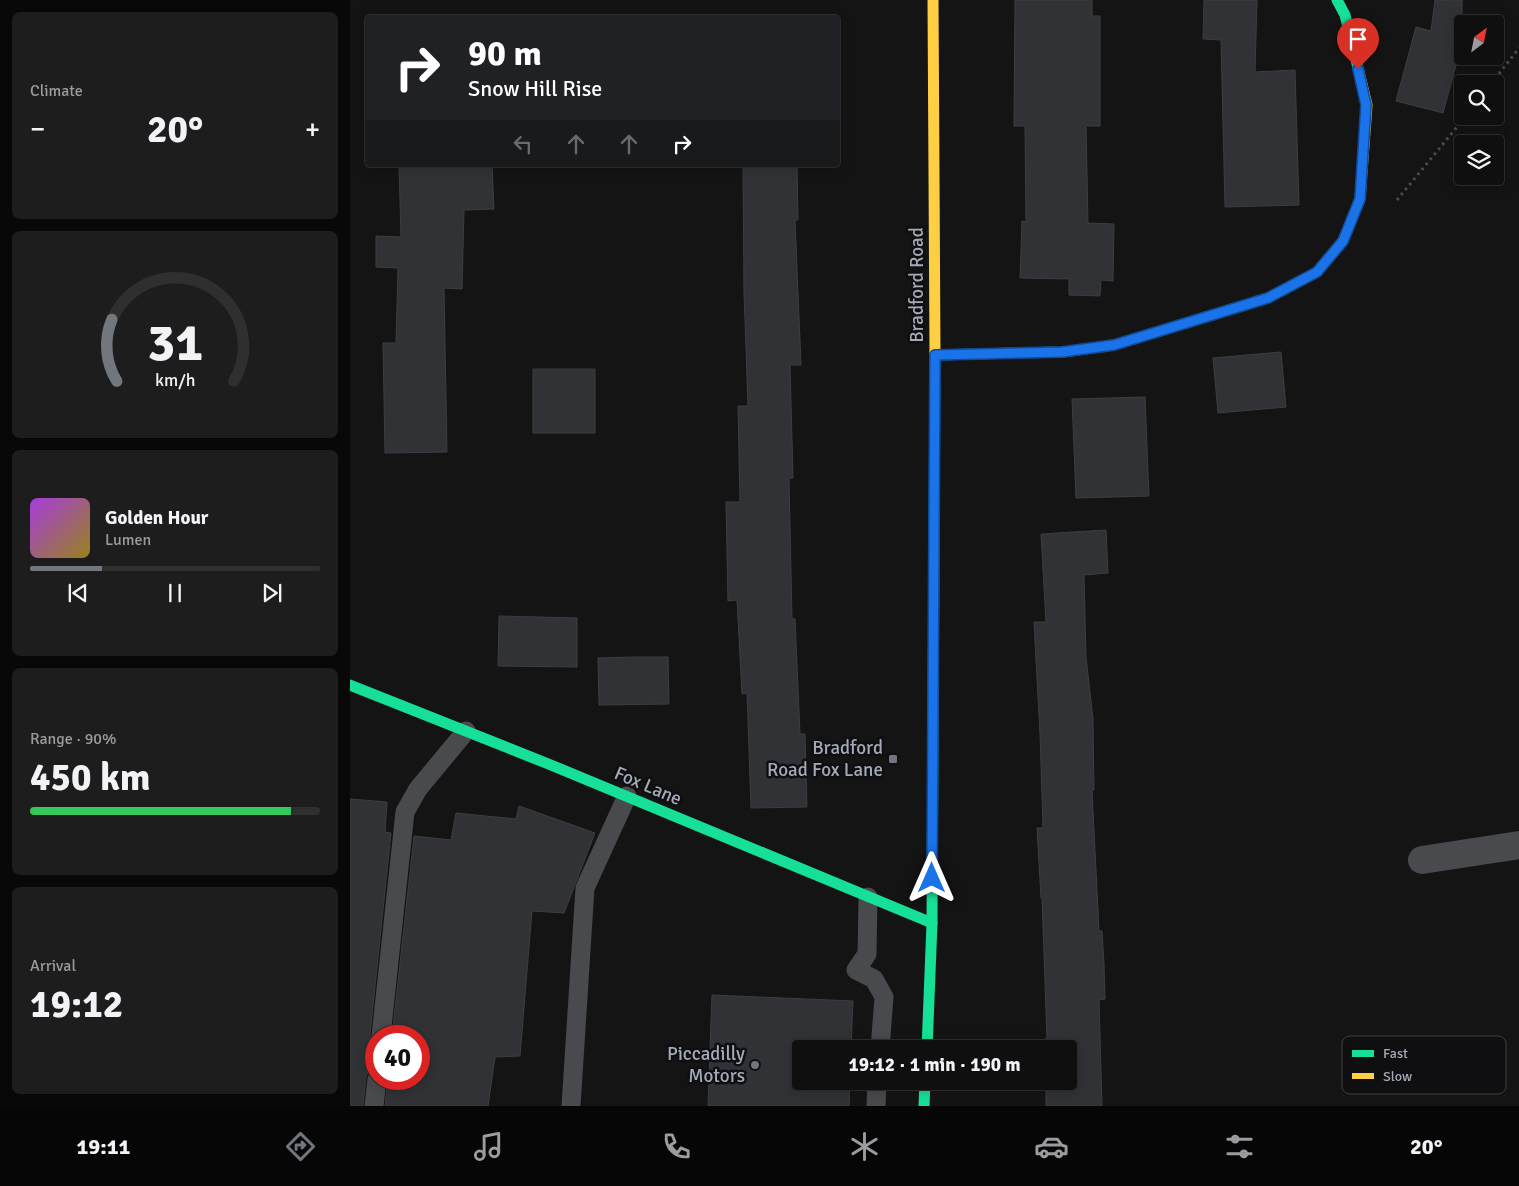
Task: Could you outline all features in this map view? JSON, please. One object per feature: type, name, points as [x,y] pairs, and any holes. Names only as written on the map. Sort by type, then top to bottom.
[{"type":"street","name":"Bradford Road","points":[[927,1040],[932,923],[935,355],[933,0]]},
{"type":"street","points":[[935,355],[1062,352],[1114,345],[1268,298],[1317,272],[1343,241],[1360,199],[1366,105],[1345,15],[1337,0]]},
{"type":"street","name":"Fox Lane","points":[[350,685],[627,796],[932,923]]},
{"type":"street","points":[[1422,860],[1519,845]]},
{"type":"street","points":[[924,1106],[925,1090]]},
{"type":"lane","points":[[383,1025],[405,812],[418,788],[466,731]]},
{"type":"lane","points":[[571,1106],[585,888],[627,796]]},
{"type":"lane","points":[[868,897],[867,954],[856,970],[874,980],[884,997],[881,1040]]},
{"type":"lane","points":[[374,1106],[376,1090]]},
{"type":"lane","points":[[876,1106],[877,1090]]},
{"type":"path","points":[[1498,75],[1519,48]]},
{"type":"path","points":[[1396,200],[1458,125]]},
{"type":"building","points":[[1015,0],[1092,0],[1092,16],[1100,16],[1100,126],[1086,126],[1088,223],[1114,224],[1113,281],[1101,280],[1100,296],[1069,295],[1069,279],[1020,278],[1022,221],[1026,222],[1025,126],[1014,126]]},
{"type":"building","points":[[1204,0],[1257,0],[1255,72],[1295,70],[1299,205],[1225,207],[1221,40],[1203,39]]},
{"type":"building","points":[[1435,0],[1462,0],[1462,15],[1454,15],[1454,65],[1456,65],[1443,113],[1396,101],[1416,27],[1431,31]]},
{"type":"building","points":[[399,167],[492,167],[494,209],[464,210],[462,289],[444,288],[447,452],[385,453],[383,343],[396,343],[398,268],[376,267],[376,236],[401,237]]},
{"type":"building","points":[[743,167],[797,167],[798,220],[795,220],[801,365],[790,365],[793,478],[789,478],[792,619],[795,619],[800,734],[805,734],[807,807],[751,808],[747,693],[742,694],[737,600],[728,601],[726,502],[740,502],[738,406],[748,406],[744,292]]},
{"type":"building","points":[[1281,352],[1286,407],[1218,413],[1213,358]]},
{"type":"building","points":[[533,369],[595,369],[595,433],[533,433]]},
{"type":"building","points":[[1145,397],[1149,496],[1076,498],[1072,399]]},
{"type":"building","points":[[1106,530],[1108,573],[1084,575],[1086,657],[1093,719],[1094,790],[1092,790],[1099,931],[1102,931],[1104,964],[1105,999],[1099,1000],[1102,1106],[1046,1106],[1046,1090],[1077,1090],[1077,1040],[1045,1040],[1047,1039],[1042,898],[1037,828],[1043,828],[1034,622],[1046,622],[1041,534]]},
{"type":"building","points":[[499,616],[577,618],[577,667],[498,666]]},
{"type":"building","points":[[668,657],[669,704],[599,705],[598,658]]},
{"type":"building","points":[[350,799],[387,802],[385,832],[391,833],[371,1025],[365,1025],[365,1087],[363,1106],[350,1106]]},
{"type":"building","points":[[519,806],[595,833],[564,913],[532,911],[520,1056],[495,1057],[488,1106],[385,1106],[387,1090],[430,1090],[430,1025],[393,1025],[414,836],[451,840],[456,813],[516,819]]},
{"type":"building","name":"Piccadilly Motors","points":[[712,995],[853,1001],[851,1040],[792,1040],[792,1090],[850,1090],[849,1106],[708,1106]]},
{"type":"traffic: fast","points":[[1337,0],[1345,15],[1359,72]]},
{"type":"traffic: fast","points":[[935,355],[1063,352],[1114,345],[1268,298],[1283,290]]},
{"type":"traffic: fast","points":[[927,1040],[932,923],[935,352]]},
{"type":"traffic: fast","points":[[350,685],[546,763],[932,923]]},
{"type":"traffic: fast","points":[[924,1106],[925,1090]]},
{"type":"traffic: slow","points":[[933,0],[935,352]]},
{"type":"traffic: slow","points":[[1283,290],[1317,272],[1343,241],[1360,199],[1367,105],[1359,72]]},
{"type":"place","name":"Bradford Road Fox Lane","points":[[893,759]]},
{"type":"place","name":"Piccadilly Motors","points":[[755,1065]]},
{"type":"route","points":[[932,878],[935,355],[1062,352],[1114,345],[1268,298],[1317,272],[1343,241],[1360,199],[1366,105],[1358,69]]}]
